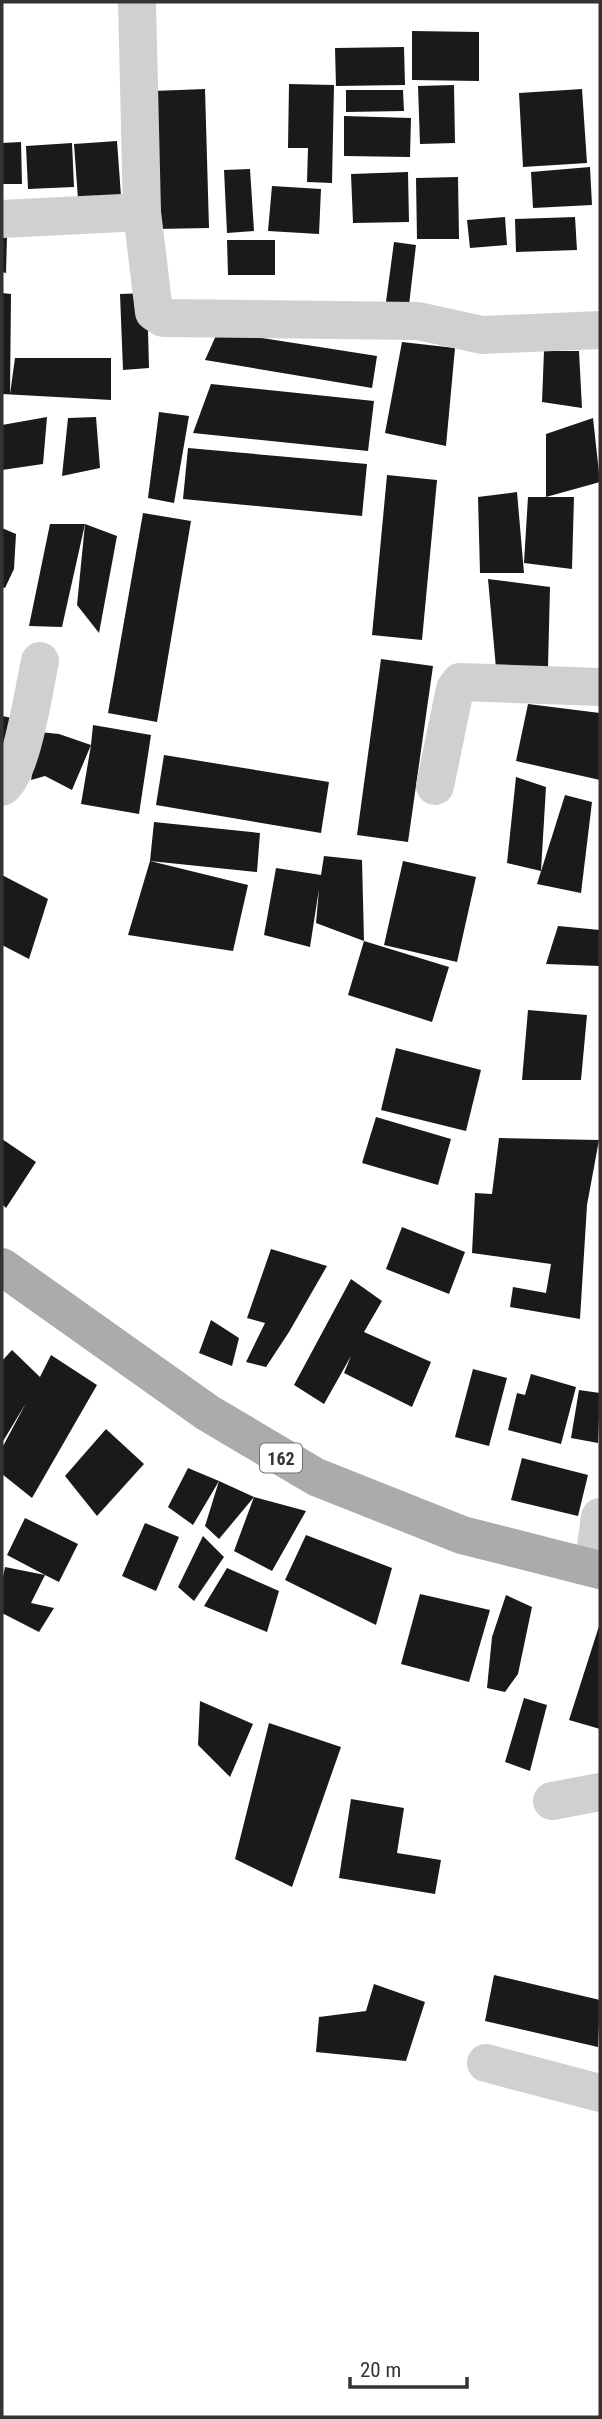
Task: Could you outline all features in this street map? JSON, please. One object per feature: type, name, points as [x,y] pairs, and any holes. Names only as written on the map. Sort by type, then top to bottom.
[{"type":"main road","name":"162","points":[[2,1267],[208,1413],[316,1478],[462,1535],[597,1569]]},
{"type":"street","points":[[137,2],[142,212],[154,312],[163,318],[418,321],[482,335],[600,330]]},
{"type":"street","points":[[2,219],[142,212]]},
{"type":"street","points":[[2,787],[8,782],[16,766],[40,661]]},
{"type":"street","points":[[435,786],[455,689],[460,682],[600,687]]},
{"type":"street","points":[[597,1569],[600,1517]]},
{"type":"street","points":[[552,1801],[600,1792]]},
{"type":"street","points":[[486,2063],[600,2093]]},
{"type":"building","points":[[412,31],[479,32],[479,81],[412,80]]},
{"type":"building","points":[[404,47],[405,85],[336,86],[335,48]]},
{"type":"building","points":[[289,84],[334,85],[332,183],[307,182],[308,148],[288,148]]},
{"type":"building","points":[[454,85],[455,143],[420,144],[418,86]]},
{"type":"building","points":[[205,89],[209,228],[156,229],[153,91]]},
{"type":"building","points":[[582,89],[587,163],[523,167],[519,93]]},
{"type":"building","points":[[346,90],[403,90],[404,111],[346,112]]},
{"type":"building","points":[[344,116],[411,118],[410,157],[344,156]]},
{"type":"building","points":[[117,141],[121,196],[78,199],[74,144]]},
{"type":"building","points":[[21,142],[22,184],[2,184],[2,143]]},
{"type":"building","points":[[72,143],[74,187],[28,189],[26,146]]},
{"type":"building","points":[[590,167],[592,205],[533,208],[531,172]]},
{"type":"building","points":[[250,169],[254,231],[227,233],[224,170]]},
{"type":"building","points":[[408,172],[409,222],[353,223],[351,174]]},
{"type":"building","points":[[458,177],[459,239],[417,239],[416,178]]},
{"type":"building","points":[[272,186],[321,189],[319,234],[268,231]]},
{"type":"building","points":[[505,217],[507,245],[470,248],[467,220]]},
{"type":"building","points":[[575,217],[577,250],[516,252],[515,219]]},
{"type":"building","points":[[2,236],[7,236],[6,273],[2,272]]},
{"type":"building","points":[[227,240],[275,240],[275,275],[228,275]]},
{"type":"building","points":[[394,242],[416,245],[409,305],[386,302]]},
{"type":"building","points":[[2,293],[11,294],[10,394],[15,358],[111,358],[111,400],[2,394]]},
{"type":"building","points":[[147,293],[149,368],[123,370],[120,294]]},
{"type":"building","points":[[218,331],[377,356],[372,388],[205,360]]},
{"type":"building","points":[[402,342],[455,348],[446,446],[385,433]]},
{"type":"building","points":[[544,351],[579,351],[582,408],[542,402]]},
{"type":"building","points":[[211,384],[374,401],[368,451],[193,433]]},
{"type":"building","points":[[159,412],[189,416],[174,503],[148,498]]},
{"type":"building","points":[[47,417],[43,464],[2,470],[2,425]]},
{"type":"building","points":[[96,417],[100,468],[62,476],[68,418]]},
{"type":"building","points":[[593,418],[600,482],[546,497],[546,434]]},
{"type":"building","points":[[188,448],[367,464],[362,516],[183,499]]},
{"type":"building","points":[[387,475],[437,480],[422,640],[372,635]]},
{"type":"building","points":[[517,492],[524,573],[480,573],[478,497]]},
{"type":"building","points":[[528,497],[574,497],[572,569],[524,563]]},
{"type":"building","points":[[143,513],[191,521],[157,722],[108,713]]},
{"type":"building","points":[[50,524],[85,524],[62,627],[29,626]]},
{"type":"building","points":[[85,524],[117,536],[99,633],[77,605]]},
{"type":"building","points":[[2,528],[16,534],[14,569],[5,588],[2,587]]},
{"type":"building","points":[[488,579],[550,587],[548,667],[496,668]]},
{"type":"building","points":[[381,659],[433,666],[408,842],[357,835]]},
{"type":"building","points":[[528,704],[600,713],[600,780],[516,761]]},
{"type":"building","points":[[2,716],[17,719],[2,758]]},
{"type":"building","points":[[93,725],[151,735],[139,814],[81,804]]},
{"type":"building","points":[[39,732],[59,734],[91,745],[72,790],[45,776],[31,780]]},
{"type":"building","points":[[164,755],[329,782],[321,833],[156,805]]},
{"type":"building","points":[[516,777],[546,787],[541,871],[507,863]]},
{"type":"building","points":[[565,795],[592,802],[581,893],[537,884]]},
{"type":"building","points":[[154,822],[260,833],[257,872],[150,861]]},
{"type":"building","points":[[324,856],[362,860],[364,941],[316,923],[319,889],[310,947],[264,935],[276,868],[321,875]]},
{"type":"building","points":[[150,861],[248,885],[233,951],[128,935]]},
{"type":"building","points":[[403,861],[476,877],[457,962],[384,945]]},
{"type":"building","points":[[2,875],[48,899],[29,959],[2,945]]},
{"type":"building","points":[[558,926],[600,930],[600,966],[546,964]]},
{"type":"building","points":[[364,941],[449,967],[432,1022],[348,995]]},
{"type":"building","points":[[528,1010],[587,1015],[581,1080],[522,1080]]},
{"type":"building","points":[[396,1048],[481,1070],[466,1131],[381,1110]]},
{"type":"building","points":[[376,1117],[451,1139],[438,1185],[362,1163]]},
{"type":"building","points":[[499,1138],[599,1140],[587,1205],[580,1319],[510,1307],[513,1287],[546,1293],[551,1264],[472,1253],[475,1193],[492,1194]]},
{"type":"building","points":[[2,1139],[36,1162],[6,1208],[2,1204]]},
{"type":"building","points":[[402,1227],[465,1252],[449,1294],[386,1269]]},
{"type":"building","points":[[271,1249],[327,1266],[266,1367],[246,1362],[265,1323],[247,1318]]},
{"type":"building","points":[[351,1279],[382,1301],[364,1332],[431,1362],[412,1407],[344,1373],[351,1356],[324,1404],[294,1385]]},
{"type":"building","points":[[211,1320],[239,1338],[232,1366],[199,1353]]},
{"type":"building","points":[[12,1350],[40,1377],[51,1355],[97,1385],[32,1498],[2,1474],[2,1448],[26,1403],[2,1443],[2,1361]]},
{"type":"building","points":[[473,1369],[507,1378],[489,1446],[455,1437]]},
{"type":"building","points":[[531,1374],[576,1387],[561,1444],[508,1430],[517,1393],[525,1395]]},
{"type":"building","points":[[579,1390],[600,1393],[598,1443],[571,1438]]},
{"type":"building","points":[[106,1429],[144,1464],[97,1516],[65,1476]]},
{"type":"building","points":[[522,1458],[588,1475],[578,1516],[511,1500]]},
{"type":"building","points":[[188,1468],[219,1481],[193,1525],[168,1507]]},
{"type":"building","points":[[219,1481],[254,1497],[219,1539],[205,1526]]},
{"type":"building","points":[[254,1497],[306,1511],[272,1571],[234,1551]]},
{"type":"building","points":[[25,1518],[78,1544],[59,1582],[7,1555]]},
{"type":"building","points":[[145,1523],[179,1537],[156,1591],[122,1576]]},
{"type":"building","points":[[306,1535],[392,1568],[376,1625],[285,1580]]},
{"type":"building","points":[[203,1536],[224,1557],[194,1601],[178,1587]]},
{"type":"building","points":[[5,1567],[45,1575],[31,1603],[54,1608],[39,1632],[2,1613]]},
{"type":"building","points":[[227,1568],[279,1591],[267,1632],[204,1606]]},
{"type":"building","points":[[420,1594],[490,1610],[469,1682],[401,1664]]},
{"type":"building","points":[[506,1595],[532,1607],[518,1674],[505,1692],[487,1688],[492,1637]]},
{"type":"building","points":[[600,1623],[600,1729],[569,1720]]},
{"type":"building","points":[[524,1698],[547,1705],[530,1771],[505,1762]]},
{"type":"building","points":[[200,1701],[253,1724],[230,1777],[198,1745]]},
{"type":"building","points":[[269,1723],[341,1747],[292,1887],[235,1859]]},
{"type":"building","points":[[351,1799],[404,1808],[397,1853],[441,1860],[435,1894],[339,1878]]},
{"type":"building","points":[[494,1975],[600,2000],[598,2047],[485,2021]]},
{"type":"building","points":[[374,1984],[425,2002],[406,2061],[316,2052],[319,2017],[366,2011]]}]
